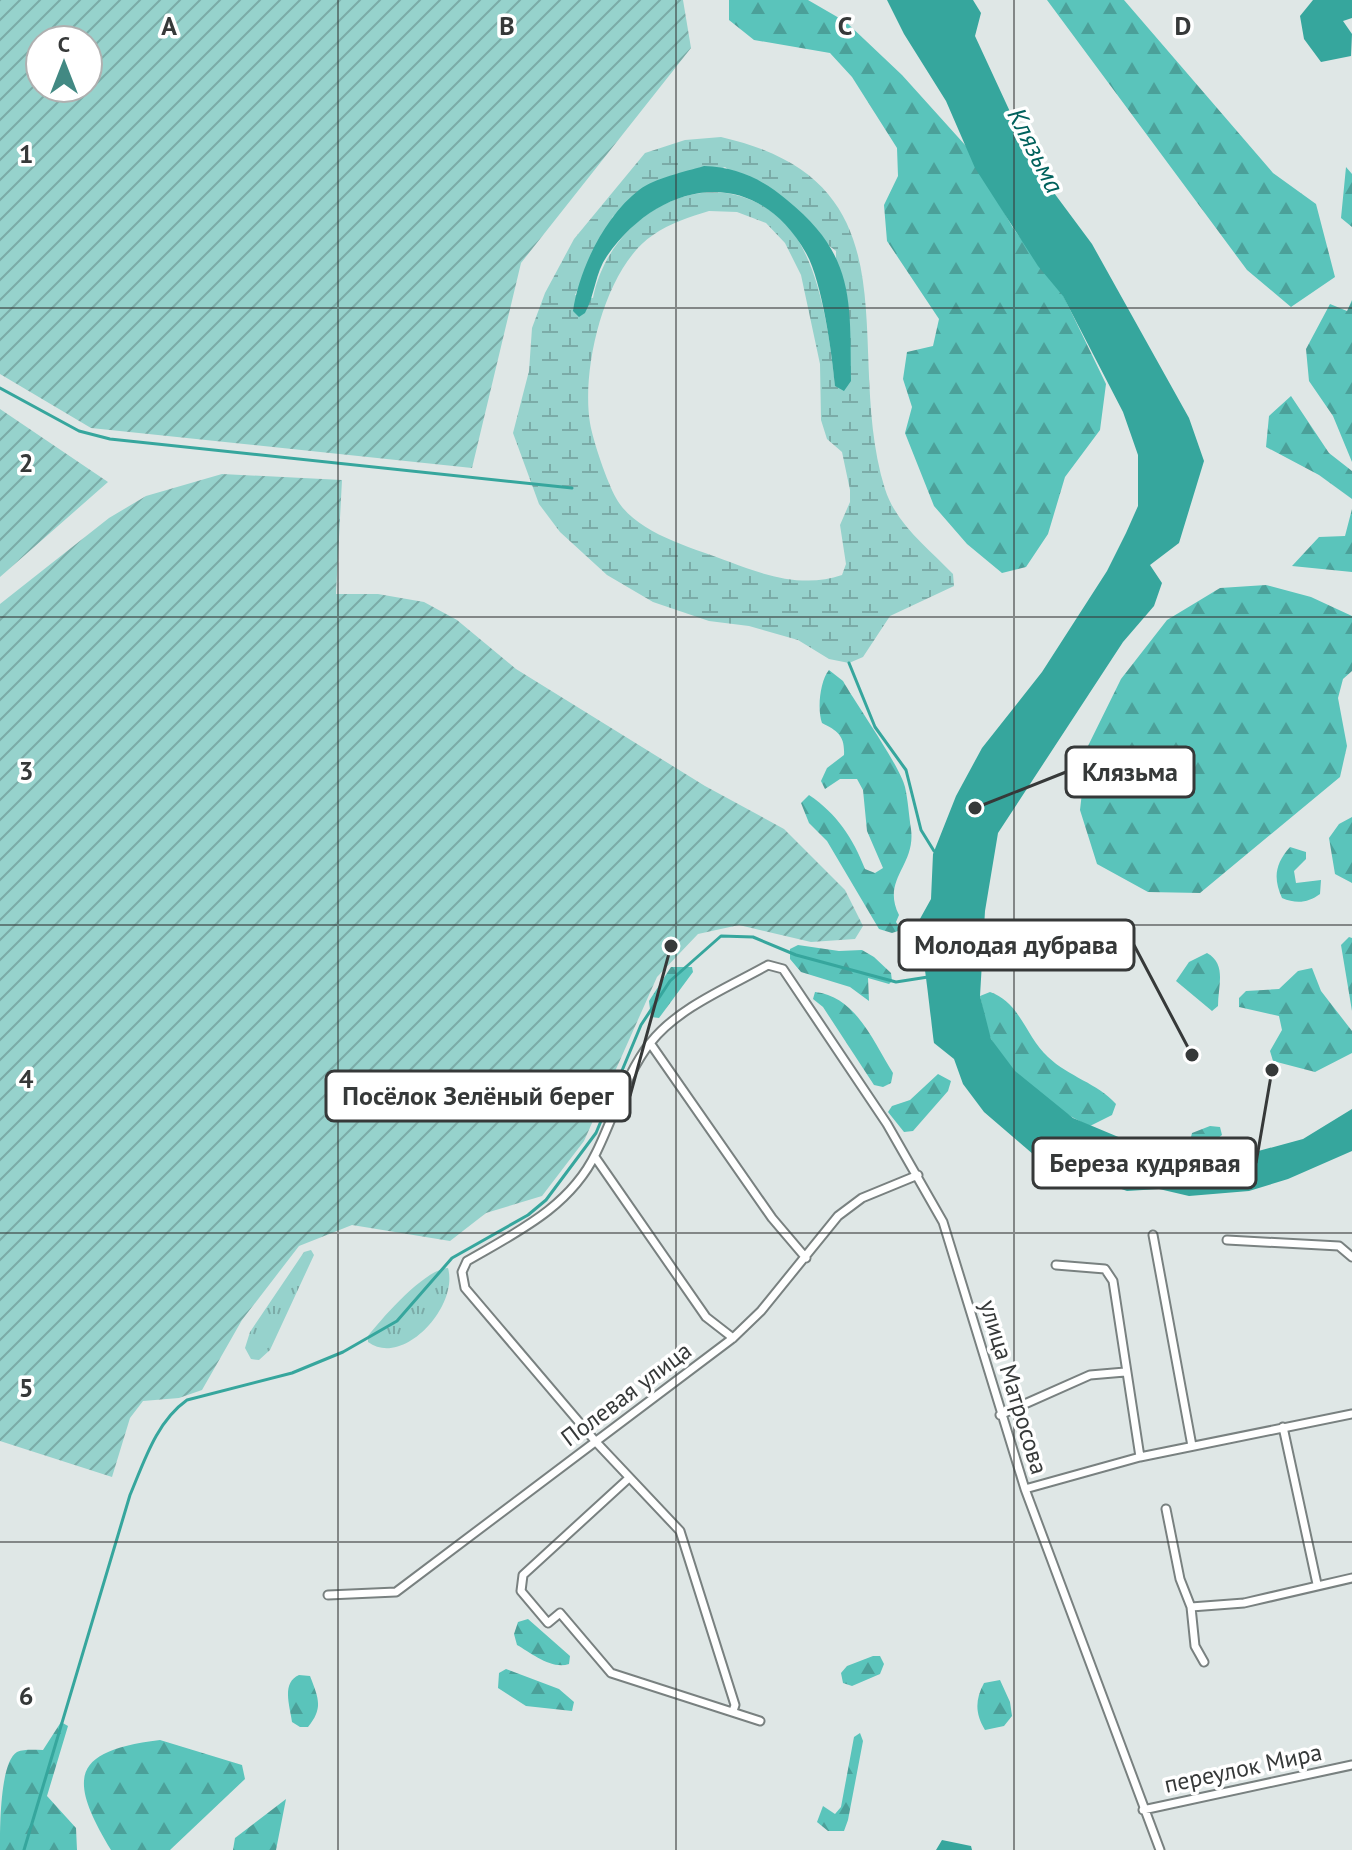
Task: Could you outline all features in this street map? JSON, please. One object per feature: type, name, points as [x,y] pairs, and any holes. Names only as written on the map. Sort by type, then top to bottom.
[{"type":"street","name":"улица Матросова","points":[[650,1043],[672,1020],[768,965],[776,965],[783,969],[887,1124],[943,1222],[1025,1489],[1160,1850]]},
{"type":"street","points":[[733,1711],[735,1705],[680,1531],[596,1442],[465,1288],[462,1272],[467,1261],[548,1212],[577,1184],[595,1157],[650,1043],[772,1218],[806,1258]]},
{"type":"street","points":[[595,1157],[706,1317],[733,1338]]},
{"type":"street","name":"Полевая улица","points":[[328,1595],[396,1592],[733,1338],[806,1258],[838,1216],[862,1198],[918,1175]]},
{"type":"street","points":[[1153,1235],[1192,1446]]},
{"type":"street","points":[[1227,1240],[1339,1246],[1352,1257]]},
{"type":"street","points":[[1056,1265],[1105,1269],[1113,1281],[1140,1457]]},
{"type":"street","points":[[1000,1415],[1090,1375],[1125,1372]]},
{"type":"street","points":[[1025,1489],[1140,1457],[1352,1414]]},
{"type":"street","points":[[1283,1427],[1317,1584]]},
{"type":"street","points":[[629,1478],[523,1575],[521,1591],[548,1623],[560,1613],[611,1673],[760,1721]]},
{"type":"street","points":[[1166,1509],[1180,1579],[1191,1607],[1195,1646],[1204,1662]]},
{"type":"street","points":[[1191,1607],[1244,1603],[1352,1578]]},
{"type":"street","name":"переулок Мира","points":[[1143,1810],[1352,1765]]},
{"type":"green space","points":[[0,0],[683,0],[691,48],[521,263],[472,468],[91,428],[0,374]]},
{"type":"green space","points":[[729,0],[808,0],[846,22],[902,75],[966,146],[1013,228],[1063,295],[1106,384],[1100,430],[1065,477],[1048,534],[1026,567],[1002,573],[967,544],[934,506],[905,433],[912,407],[903,379],[907,352],[933,346],[939,319],[887,241],[884,205],[898,176],[897,148],[852,77],[830,53],[754,40],[729,20]]},
{"type":"green space","points":[[1047,0],[1124,0],[1273,173],[1316,204],[1335,277],[1291,307],[1247,270]]},
{"type":"green space","points":[[721,137],[784,159],[826,191],[850,231],[862,277],[874,435],[885,489],[905,524],[953,574],[954,586],[890,616],[863,657],[849,663],[829,659],[798,640],[749,626],[709,621],[653,602],[607,575],[560,532],[539,504],[513,433],[529,371],[532,328],[545,293],[574,239],[645,153],[685,140]],"holes":[[[725,167],[836,251],[835,385],[820,297],[805,253],[782,220],[754,201],[724,193],[695,194],[666,203],[641,219],[619,241],[603,268],[593,298],[575,295],[613,216]],[[709,211],[737,212],[766,223],[785,243],[801,275],[820,364],[821,420],[827,439],[842,452],[850,490],[850,502],[840,525],[846,564],[842,575],[828,579],[786,579],[683,545],[651,530],[625,511],[605,472],[590,423],[588,400],[593,348],[610,294],[636,250],[653,235]]]},
{"type":"green space","points":[[1346,167],[1352,174],[1352,227],[1341,218]]},
{"type":"green space","points":[[1352,300],[1352,462],[1333,416],[1309,381],[1306,349],[1330,304],[1347,311]]},
{"type":"green space","points":[[1291,396],[1329,453],[1352,471],[1352,499],[1319,475],[1266,447],[1269,416]]},
{"type":"green space","points":[[0,409],[108,482],[0,577]]},
{"type":"green space","points":[[222,474],[342,480],[336,594],[378,594],[424,602],[457,620],[516,669],[705,786],[784,829],[845,890],[863,926],[855,939],[811,942],[739,925],[698,934],[657,977],[584,1141],[542,1196],[486,1213],[450,1241],[352,1225],[299,1246],[242,1320],[202,1390],[179,1398],[143,1401],[130,1418],[112,1477],[0,1441],[0,604],[109,518],[146,496]]},
{"type":"green space","points":[[1352,509],[1352,572],[1292,566],[1319,537],[1345,536]]},
{"type":"green space","points":[[1266,585],[1311,597],[1352,616],[1352,671],[1343,679],[1338,698],[1347,746],[1340,777],[1200,893],[1148,892],[1097,864],[1080,810],[1087,748],[1121,679],[1167,620],[1220,588]]},
{"type":"green space","points":[[829,670],[843,681],[887,750],[905,787],[911,842],[894,892],[899,915],[896,922],[901,930],[892,933],[879,929],[827,841],[809,823],[801,803],[809,795],[828,810],[849,837],[865,869],[875,873],[883,868],[867,831],[863,790],[857,779],[840,779],[825,789],[821,781],[827,768],[844,755],[839,735],[822,723],[820,717],[822,688]]},
{"type":"green space","points":[[1352,817],[1352,883],[1335,874],[1329,838],[1339,824]]},
{"type":"green space","points":[[1290,847],[1306,852],[1306,859],[1294,871],[1296,883],[1321,880],[1320,894],[1306,901],[1282,898],[1277,884],[1281,859]]},
{"type":"green space","points":[[1349,937],[1352,938],[1352,1011],[1341,945]]},
{"type":"green space","points":[[798,945],[839,951],[862,950],[891,973],[892,981],[889,984],[868,978],[869,1001],[850,987],[801,972],[790,959],[790,949]]},
{"type":"green space","points":[[1207,953],[1217,963],[1220,976],[1218,1006],[1212,1011],[1176,981],[1189,962]]},
{"type":"green space","points":[[671,967],[692,967],[693,972],[659,1018],[651,1017],[649,1001]]},
{"type":"green space","points":[[1312,968],[1321,991],[1352,1031],[1352,1053],[1315,1072],[1273,1061],[1270,1051],[1282,1030],[1279,1016],[1239,1007],[1239,998],[1246,991],[1279,989],[1298,971]]},
{"type":"green space","points":[[815,992],[829,995],[853,1011],[893,1073],[891,1083],[883,1087],[874,1085],[823,1007],[813,999]]},
{"type":"green space","points":[[990,992],[1009,1004],[1048,1057],[1116,1104],[1112,1115],[1090,1126],[1062,1111],[1021,1078],[999,1052],[989,1034],[980,996]]},
{"type":"green space","points":[[938,1074],[951,1081],[948,1091],[913,1131],[904,1132],[888,1112],[892,1106],[910,1100]]},
{"type":"green space","points":[[1210,1126],[1220,1127],[1222,1135],[1207,1144],[1190,1141],[1192,1133]]},
{"type":"green space","points":[[311,1250],[314,1255],[270,1350],[259,1360],[251,1359],[245,1348],[250,1332],[304,1252]]},
{"type":"green space","points":[[448,1268],[449,1283],[445,1299],[425,1329],[397,1347],[382,1348],[368,1342],[368,1336],[405,1295],[428,1276]]},
{"type":"green space","points":[[528,1619],[570,1656],[569,1664],[549,1663],[517,1645],[514,1634],[518,1622]]},
{"type":"green space","points":[[880,1656],[884,1664],[880,1674],[852,1686],[843,1683],[841,1673],[847,1666]]},
{"type":"green space","points":[[506,1669],[559,1689],[574,1702],[572,1711],[526,1706],[498,1688],[499,1673]]},
{"type":"green space","points":[[299,1675],[310,1676],[317,1696],[318,1708],[308,1727],[292,1722],[288,1689]]},
{"type":"green space","points":[[1000,1680],[1010,1702],[1012,1716],[1004,1726],[985,1730],[979,1718],[979,1695],[984,1683]]},
{"type":"green space","points":[[61,1722],[68,1726],[47,1796],[76,1828],[77,1850],[0,1850],[2,1796],[11,1758],[20,1751],[43,1750]]},
{"type":"green space","points":[[860,1733],[863,1741],[848,1820],[844,1831],[828,1831],[817,1822],[823,1806],[835,1814],[841,1807],[854,1737]]},
{"type":"green space","points":[[160,1740],[242,1765],[245,1779],[170,1850],[111,1850],[88,1804],[84,1786],[86,1772],[94,1760],[109,1752]]},
{"type":"green space","points":[[286,1799],[276,1850],[233,1850],[235,1838]]},
{"type":"shaded area","points":[[887,0],[973,0],[981,13],[975,36],[1037,170],[1092,244],[1189,418],[1204,461],[1179,543],[1150,565],[1162,583],[1154,606],[1123,642],[998,833],[985,911],[980,996],[991,1039],[1015,1071],[1073,1118],[1171,1159],[1251,1153],[1303,1139],[1352,1109],[1352,1151],[1288,1179],[1249,1191],[1189,1196],[1159,1189],[1127,1191],[1041,1161],[984,1112],[963,1084],[954,1059],[934,1043],[916,926],[931,899],[933,854],[956,796],[982,748],[1042,672],[1107,571],[1138,506],[1138,455],[1123,412],[1063,296],[1038,266],[975,168],[946,101],[904,34]]},
{"type":"shaded area","points":[[1313,0],[1352,0],[1352,18],[1343,21],[1352,34],[1351,56],[1321,62],[1304,39],[1300,16]]},
{"type":"shaded area","points":[[704,166],[738,172],[768,186],[809,220],[826,240],[837,260],[848,303],[851,381],[844,391],[835,386],[821,299],[806,253],[785,224],[761,205],[735,195],[708,192],[681,198],[654,211],[629,230],[607,256],[585,313],[579,317],[573,311],[588,261],[615,214],[639,190],[653,182]]},
{"type":"shaded area","points":[[942,1840],[971,1846],[972,1850],[936,1850]]},
{"type":"waterway","points":[[0,388],[79,431],[110,439],[572,488]]},
{"type":"waterway","points":[[849,663],[875,727],[906,770],[921,830],[934,851]]},
{"type":"waterway","points":[[24,1850],[130,1495],[152,1443],[176,1409],[187,1400],[292,1373],[343,1352],[397,1321],[452,1258],[528,1215],[546,1200],[596,1133],[641,1025],[670,981],[721,936],[753,937],[796,955],[896,982],[928,977]]},
{"type":"place","name":"Клязьма","points":[[975,808]]},
{"type":"place","name":"Посёлок Зелёный берег","points":[[671,946]]},
{"type":"place","name":"Молодая дубрава","points":[[1192,1055]]},
{"type":"place","name":"Береза кудрявая","points":[[1272,1070]]}]
